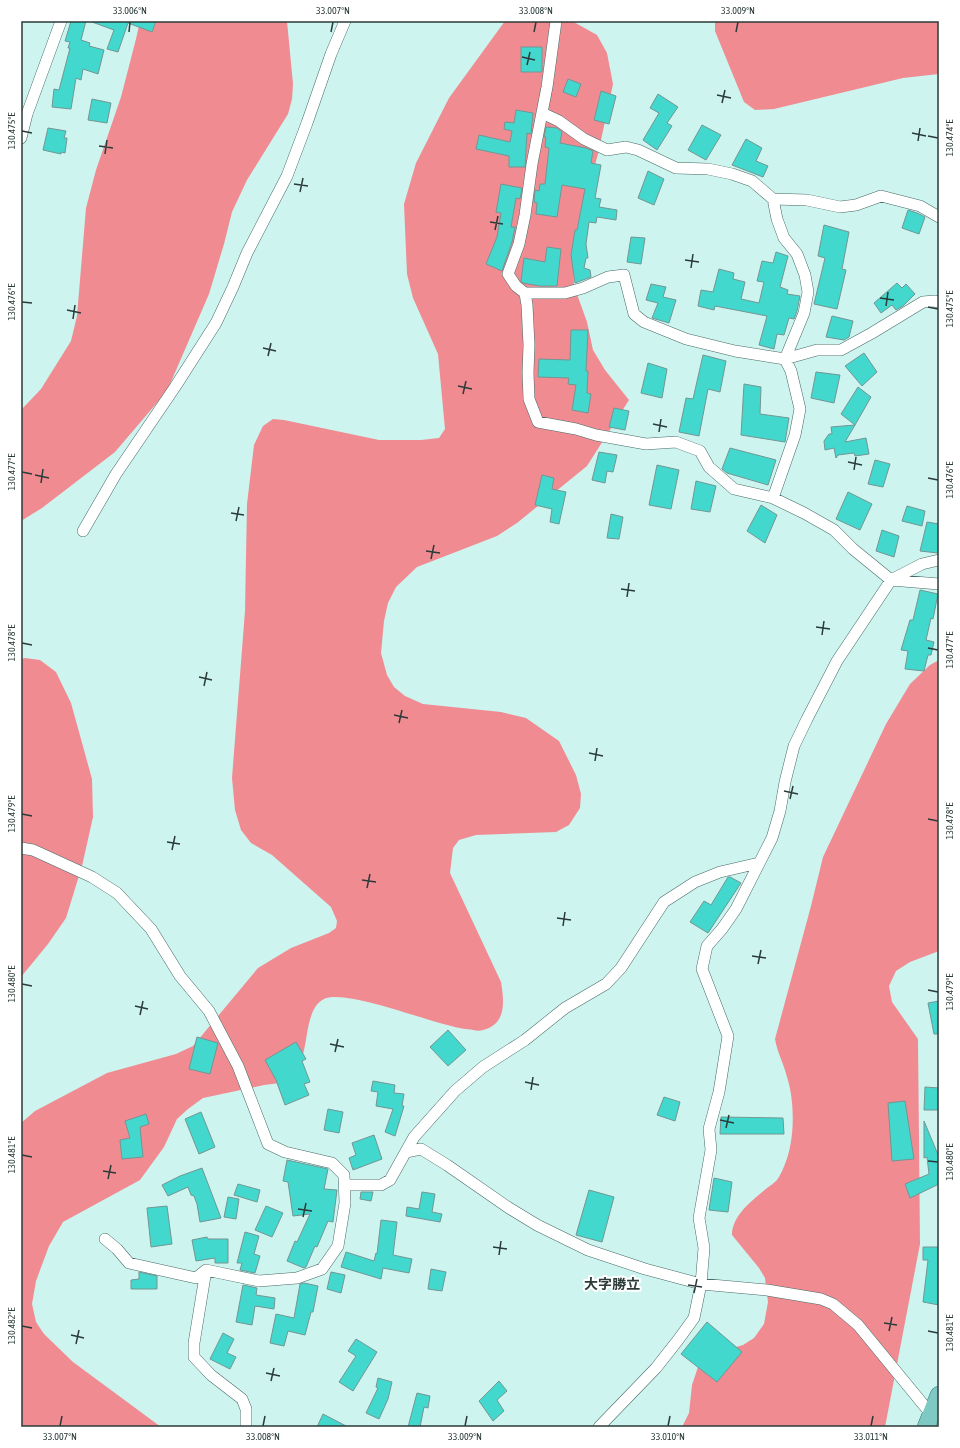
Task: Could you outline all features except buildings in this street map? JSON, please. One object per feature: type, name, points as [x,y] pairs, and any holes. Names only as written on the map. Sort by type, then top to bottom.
[{"type":"main road","points":[[929,1421],[939,1395]]},
{"type":"street","points":[[21,138],[27,114],[61,21]]},
{"type":"street","points":[[83,531],[116,474],[216,323],[247,253],[287,176],[331,54],[345,21]]},
{"type":"street","points":[[556,21],[547,87],[532,164],[519,244],[508,274],[516,286],[525,293],[566,293],[583,288],[608,277],[624,275],[634,314],[644,322],[686,339],[785,359],[817,350],[840,350],[872,333],[923,302],[939,302]]},
{"type":"street","points":[[542,113],[559,121],[584,139],[608,150],[626,147],[638,150],[676,168],[708,169],[732,174],[752,181],[773,199],[784,238],[797,254],[805,275],[808,292],[804,313],[785,359]]},
{"type":"street","points":[[773,199],[807,200],[840,207],[856,206],[881,196],[920,206],[939,217]]},
{"type":"street","points":[[525,293],[529,345],[529,399],[538,422],[646,444],[676,442],[700,451],[709,467],[734,489],[773,498],[834,530],[853,549],[891,580],[939,584]]},
{"type":"street","points":[[773,498],[795,435],[800,409],[791,370],[785,359]]},
{"type":"street","points":[[598,1427],[656,1368],[694,1318],[704,1248],[699,1218],[711,1150],[709,1129],[719,1092],[728,1036],[702,969],[707,946],[722,929],[736,909],[772,838],[780,811],[784,782],[794,746],[837,661],[891,580],[922,564],[939,560]]},
{"type":"street","points":[[21,848],[33,850],[92,876],[117,893],[151,929],[180,976],[209,1011],[238,1066],[268,1144],[286,1152],[332,1163],[344,1175],[345,1203],[338,1246],[322,1269],[297,1278],[259,1281],[206,1270]]},
{"type":"street","points":[[345,1184],[381,1185],[390,1180],[414,1137],[455,1091],[483,1067],[524,1040],[565,1008],[606,984],[621,968],[664,902],[694,882],[720,872],[759,863]]},
{"type":"street","points":[[406,1152],[421,1149],[537,1225],[588,1250],[645,1269],[700,1284],[767,1290],[821,1299],[833,1304],[858,1325],[929,1421]]},
{"type":"street","points":[[105,1239],[117,1249],[129,1263],[196,1278],[206,1270]]},
{"type":"street","points":[[206,1270],[194,1343],[194,1357],[211,1375],[242,1399],[246,1409],[246,1427]]},
{"type":"shaded area","points":[[140,21],[287,21],[293,84],[292,99],[288,114],[247,180],[232,212],[209,294],[167,391],[115,452],[42,508],[21,521],[21,410],[41,389],[71,341],[77,316],[86,208],[96,170],[121,97]]},
{"type":"shaded area","points":[[505,21],[572,21],[597,35],[607,53],[613,84],[598,154],[573,243],[574,286],[587,322],[593,350],[605,370],[629,400],[587,466],[517,523],[497,536],[417,567],[396,587],[388,603],[384,621],[381,653],[387,675],[394,687],[405,696],[423,704],[501,712],[526,718],[559,741],[576,775],[581,794],[580,808],[569,825],[556,832],[476,835],[459,840],[453,848],[450,873],[501,982],[503,1004],[500,1017],[496,1023],[491,1027],[477,1031],[451,1026],[392,1008],[351,998],[335,997],[324,999],[318,1003],[311,1016],[305,1047],[301,1058],[280,1083],[203,1098],[177,1119],[164,1147],[140,1180],[63,1222],[49,1246],[36,1281],[32,1304],[36,1322],[44,1334],[73,1362],[161,1427],[21,1427],[21,1123],[35,1111],[107,1073],[176,1054],[193,1046],[258,968],[291,948],[329,933],[336,928],[337,921],[331,907],[272,855],[251,843],[241,830],[235,810],[232,778],[245,611],[247,504],[254,445],[263,426],[273,419],[379,440],[421,440],[439,438],[445,429],[438,354],[413,298],[407,274],[404,204],[416,163],[449,98]]},
{"type":"shaded area","points":[[715,21],[939,21],[939,74],[903,78],[774,109],[755,110],[744,102],[715,31]]},
{"type":"shaded area","points":[[25,658],[40,660],[56,672],[71,703],[92,779],[93,817],[82,866],[66,918],[48,944],[21,977],[21,659]]},
{"type":"shaded area","points":[[939,660],[939,951],[910,962],[896,971],[889,986],[892,1002],[918,1039],[920,1244],[885,1427],[682,1427],[689,1413],[692,1385],[700,1361],[705,1356],[743,1345],[754,1338],[764,1324],[768,1302],[765,1278],[759,1268],[732,1235],[736,1221],[744,1208],[777,1180],[791,1144],[793,1109],[790,1087],[775,1039],[823,857],[886,724],[910,684],[930,665]]},
{"type":"district","name":"大字勝立","points":[[612,1284]]}]
